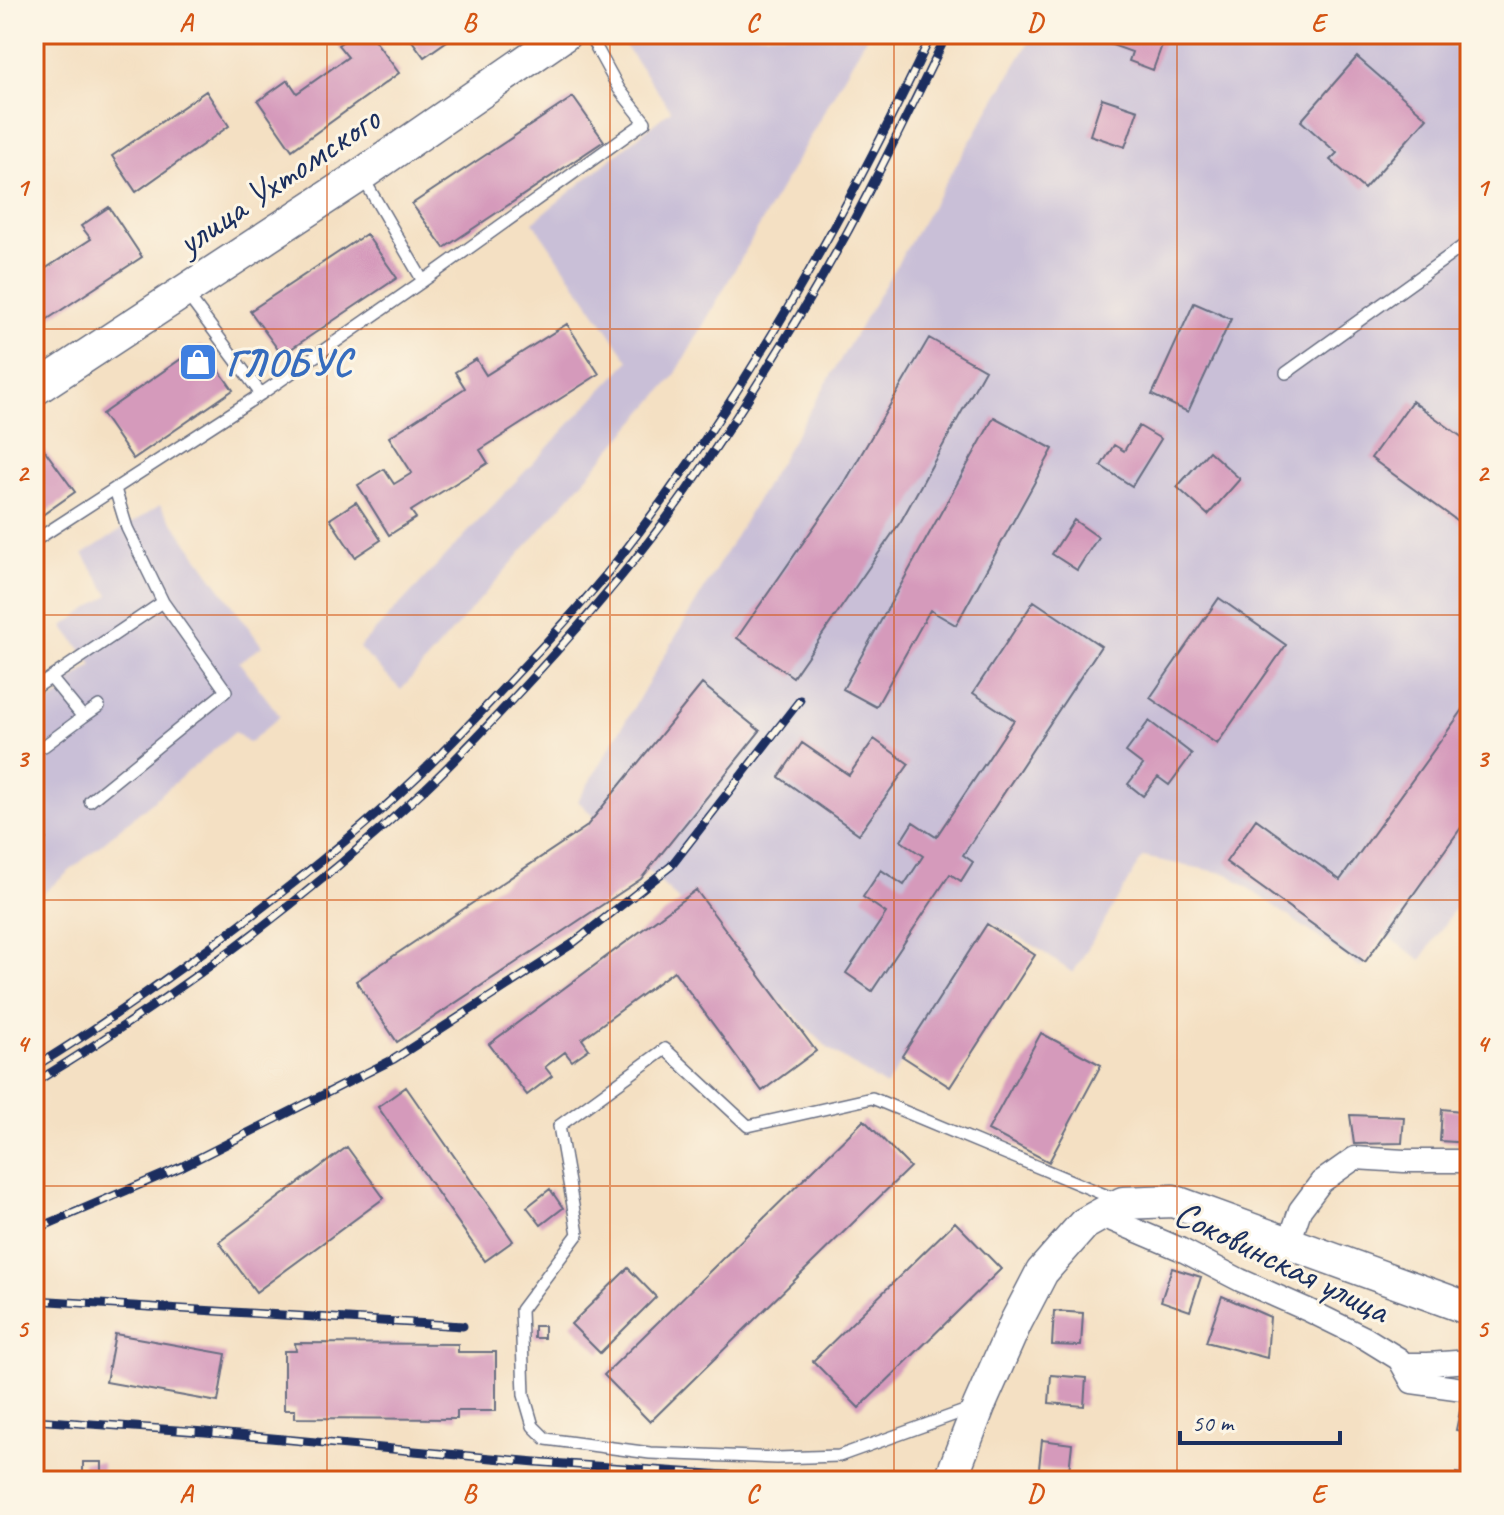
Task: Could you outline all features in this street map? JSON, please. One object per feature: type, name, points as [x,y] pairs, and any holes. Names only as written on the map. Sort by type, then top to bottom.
[{"type":"street","name":"улица Ухтомского","points":[[34,390],[361,175],[565,34]]},
{"type":"street","name":"Соковинская улица","points":[[1289,1243],[1300,1210],[1321,1182],[1355,1158],[1470,1161]]},
{"type":"street","points":[[950,1481],[979,1406],[1042,1272],[1084,1224],[1111,1209],[1173,1201],[1470,1309]]},
{"type":"street","name":"Соковинская улица","points":[[1111,1209],[1240,1280],[1365,1338],[1399,1359],[1412,1382],[1470,1390]]},
{"type":"street","points":[[1402,1364],[1470,1361]]},
{"type":"lane","points":[[34,541],[261,394],[645,122],[619,89],[589,34]]},
{"type":"lane","points":[[361,175],[423,281]]},
{"type":"lane","points":[[1286,373],[1470,241]]},
{"type":"lane","points":[[184,291],[261,394]]},
{"type":"lane","points":[[90,801],[226,691],[163,602],[127,528],[115,489]]},
{"type":"lane","points":[[34,689],[163,602]]},
{"type":"lane","points":[[51,678],[83,717]]},
{"type":"lane","points":[[44,746],[99,706]]},
{"type":"lane","points":[[34,828],[40,837],[34,853]]},
{"type":"lane","points":[[979,1406],[839,1456],[777,1458],[650,1453],[546,1439],[533,1426],[524,1395],[521,1310],[578,1234],[559,1126],[665,1049],[748,1126],[872,1098],[1111,1209]]},
{"type":"shaded area","points":[[629,34],[868,34],[674,377],[401,690],[359,648],[629,361],[533,222],[671,110],[621,40]]},
{"type":"shaded area","points":[[1034,34],[1252,34],[1295,42],[1347,34],[1425,34],[1470,55],[1470,885],[1421,960],[1384,934],[1361,967],[1228,874],[1143,857],[1073,973],[1033,945],[992,923],[886,1086],[829,1049],[578,801]]},
{"type":"shaded area","points":[[160,505],[262,646],[239,662],[280,716],[249,743],[235,732],[34,901],[34,712],[68,691],[64,685],[93,665],[63,626],[109,595],[83,554]]},
{"type":"building","points":[[353,34],[370,34],[399,73],[292,150],[258,101],[288,80],[297,93],[348,57],[338,45]]},
{"type":"building","points":[[407,34],[457,34],[424,57]]},
{"type":"building","points":[[1106,34],[1166,34],[1153,70],[1129,61],[1132,52],[1104,42]]},
{"type":"building","points":[[1357,57],[1427,118],[1364,189],[1330,160],[1337,153],[1301,121]]},
{"type":"building","points":[[206,91],[229,126],[136,192],[112,156]]},
{"type":"building","points":[[573,97],[604,141],[444,248],[412,204]]},
{"type":"building","points":[[1102,98],[1138,110],[1125,147],[1090,135]]},
{"type":"building","points":[[109,207],[142,257],[34,328],[34,276],[91,239],[81,226]]},
{"type":"building","points":[[366,234],[397,278],[282,355],[250,311]]},
{"type":"building","points":[[1194,303],[1231,319],[1188,412],[1152,395]]},
{"type":"building","points":[[567,324],[599,374],[480,450],[488,463],[411,511],[416,518],[389,535],[358,485],[384,469],[394,484],[412,473],[389,437],[465,388],[455,372],[476,359],[486,375]]},
{"type":"building","points":[[929,338],[985,370],[901,521],[793,677],[737,638],[845,482]]},
{"type":"building","points":[[201,345],[233,390],[133,459],[102,414]]},
{"type":"building","points":[[1412,401],[1470,443],[1470,530],[1371,458]]},
{"type":"building","points":[[994,417],[1053,449],[956,625],[930,610],[876,707],[843,689]]},
{"type":"building","points":[[1139,426],[1161,439],[1132,486],[1101,466],[1114,445],[1124,451]]},
{"type":"building","points":[[43,448],[75,492],[34,521],[34,455]]},
{"type":"building","points":[[1209,451],[1240,479],[1208,515],[1177,487]]},
{"type":"building","points":[[356,502],[381,540],[355,557],[330,519]]},
{"type":"building","points":[[1074,520],[1098,537],[1077,570],[1052,554]]},
{"type":"building","points":[[1219,598],[1286,645],[1217,744],[1150,698]]},
{"type":"building","points":[[1034,601],[1101,646],[963,855],[973,862],[961,881],[950,874],[872,991],[846,973],[886,913],[863,897],[881,870],[904,885],[923,856],[901,841],[913,822],[936,837],[1014,720],[973,693]]},
{"type":"building","points":[[702,684],[760,731],[641,879],[397,1042],[356,981],[586,827]]},
{"type":"building","points":[[1470,700],[1470,815],[1365,962],[1226,862],[1256,819],[1340,880]]},
{"type":"building","points":[[1149,721],[1192,754],[1169,785],[1158,777],[1143,796],[1128,784],[1143,765],[1126,752]]},
{"type":"building","points":[[874,739],[909,764],[859,834],[779,777],[802,743],[849,775]]},
{"type":"building","points":[[696,890],[816,1051],[762,1091],[674,971],[582,1039],[589,1049],[572,1061],[565,1052],[545,1067],[552,1076],[527,1095],[489,1044]]},
{"type":"building","points":[[987,924],[1035,955],[950,1087],[902,1056]]},
{"type":"building","points":[[1041,1033],[1101,1065],[1049,1162],[988,1130]]},
{"type":"building","points":[[406,1087],[513,1241],[485,1261],[378,1107]]},
{"type":"building","points":[[1442,1109],[1470,1112],[1470,1143],[1440,1141]]},
{"type":"building","points":[[1350,1115],[1404,1117],[1402,1143],[1354,1144]]},
{"type":"building","points":[[864,1120],[910,1167],[650,1422],[604,1375]]},
{"type":"building","points":[[347,1147],[384,1198],[256,1292],[219,1242]]},
{"type":"building","points":[[550,1189],[563,1208],[541,1225],[527,1207]]},
{"type":"building","points":[[955,1222],[1001,1269],[859,1408],[813,1361]]},
{"type":"building","points":[[628,1268],[656,1297],[600,1353],[571,1324]]},
{"type":"building","points":[[1172,1268],[1201,1277],[1190,1311],[1161,1301]]},
{"type":"building","points":[[1222,1296],[1270,1317],[1267,1358],[1206,1342]]},
{"type":"building","points":[[1054,1311],[1083,1313],[1081,1346],[1052,1345]]},
{"type":"building","points":[[534,1326],[544,1326],[544,1338],[534,1338]]},
{"type":"building","points":[[115,1334],[226,1354],[218,1402],[106,1382]]},
{"type":"building","points":[[295,1343],[458,1344],[458,1352],[496,1352],[496,1411],[457,1411],[457,1419],[295,1418],[295,1410],[284,1410],[284,1351],[296,1351]]},
{"type":"building","points":[[1051,1375],[1086,1378],[1084,1406],[1049,1403]]},
{"type":"building","points":[[1461,1406],[1470,1407],[1470,1433],[1456,1430]]},
{"type":"building","points":[[1042,1440],[1072,1444],[1069,1471],[1039,1468]]},
{"type":"building","points":[[83,1462],[102,1462],[102,1474],[83,1473]]},
{"type":"building","points":[[1456,1473],[1470,1475],[1470,1481],[1456,1481]]},
{"type":"railway","points":[[34,1067],[186,964],[341,844],[442,753],[588,596],[660,504],[747,375],[826,242],[932,34]]},
{"type":"railway","points":[[34,1083],[187,982],[333,870],[453,762],[594,609],[687,490],[791,330],[861,207],[947,34]]},
{"type":"railway","points":[[34,1230],[181,1167],[394,1059],[572,944],[671,866],[800,700]]},
{"type":"railway","points":[[34,1300],[463,1326]]},
{"type":"railway","points":[[34,1420],[536,1462],[812,1481]]},
{"type":"place","name":"ГЛОБУС","points":[[198,362]]}]
